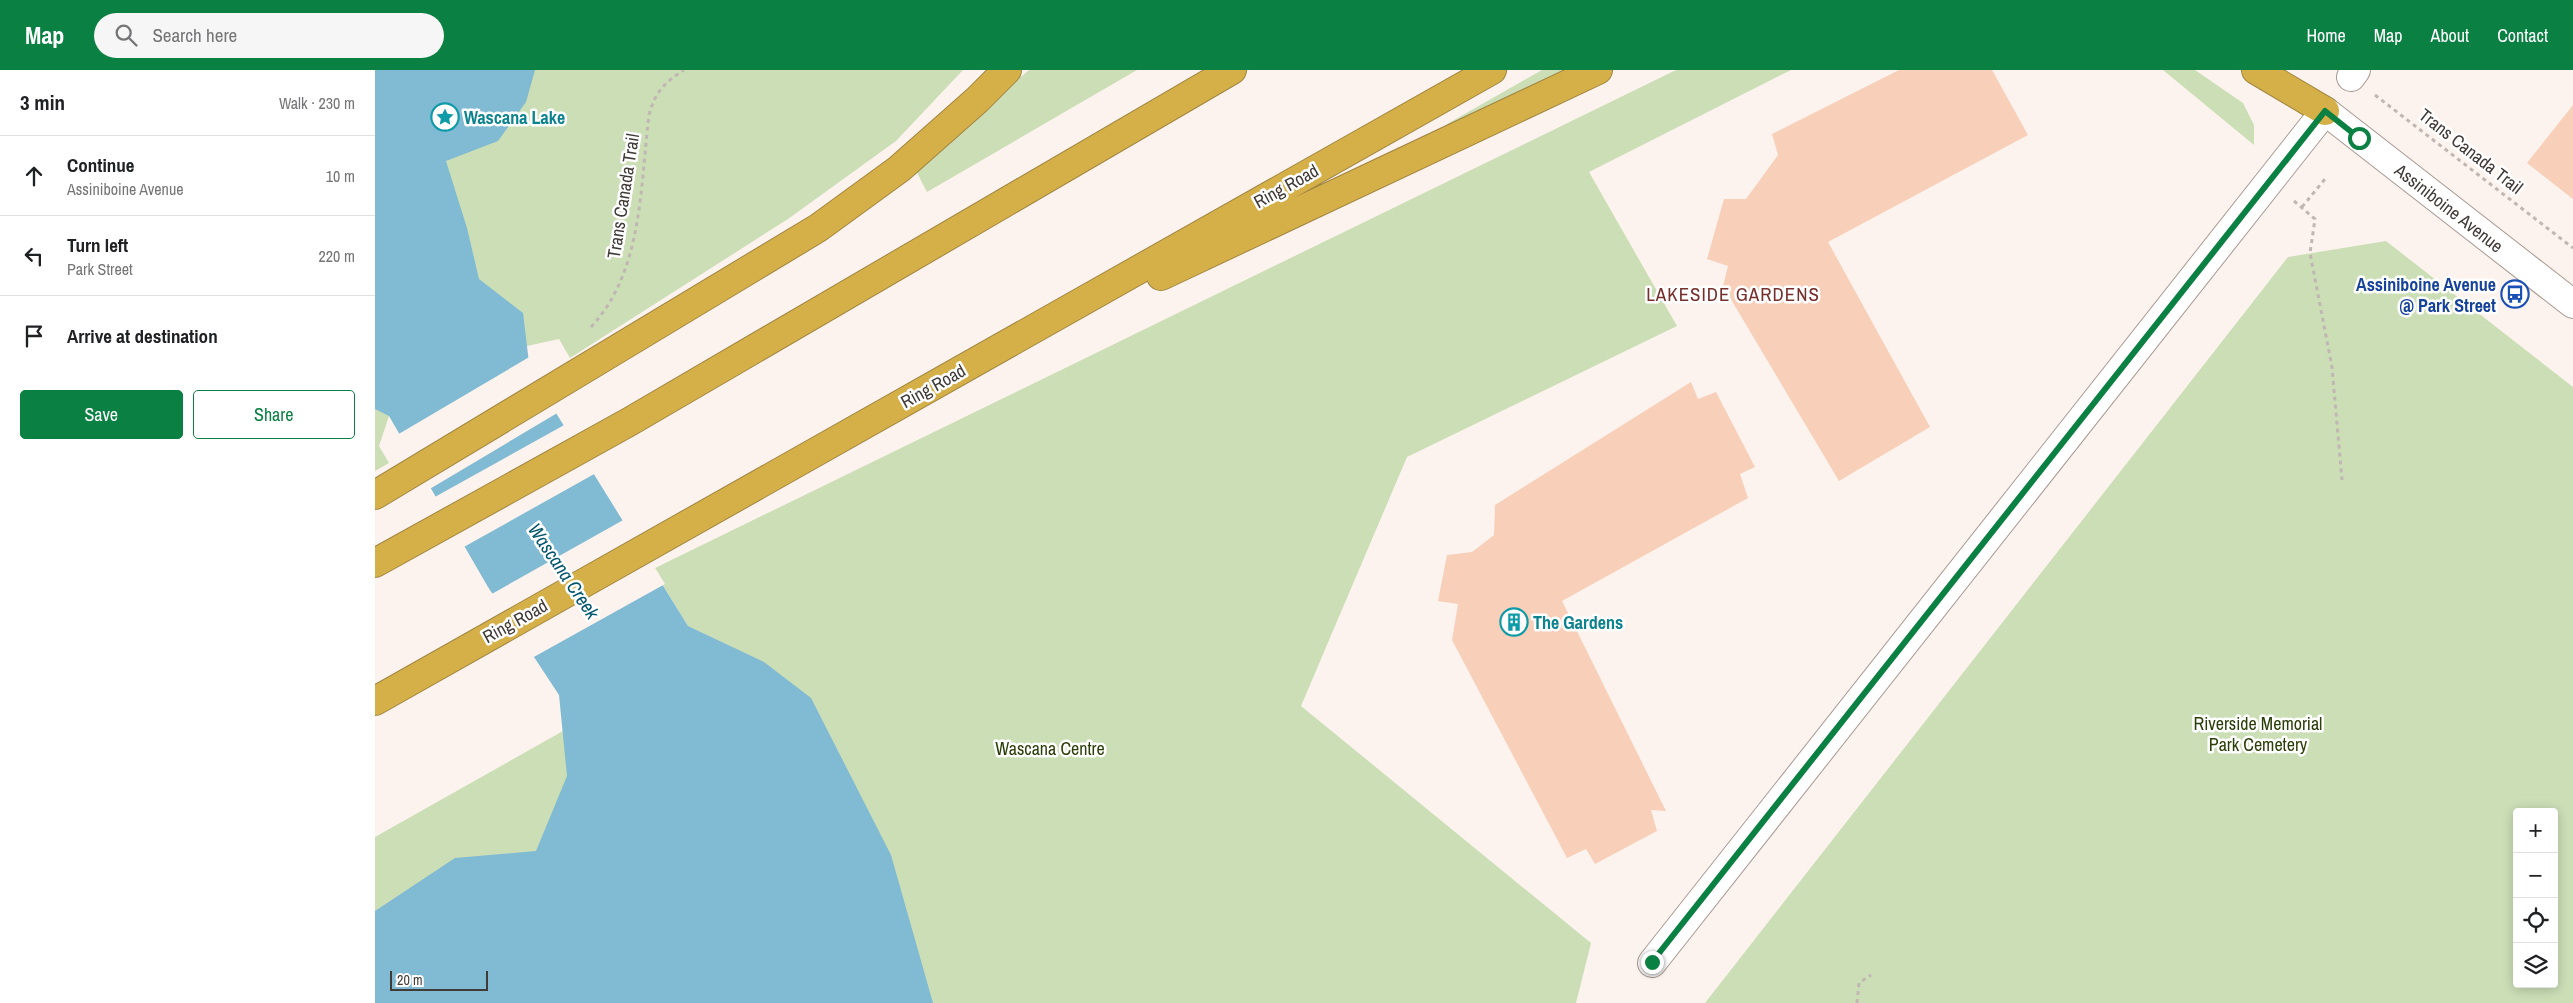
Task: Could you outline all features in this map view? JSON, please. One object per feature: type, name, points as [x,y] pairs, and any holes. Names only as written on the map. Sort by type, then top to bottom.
[{"type":"highway","points":[[375,495],[579,374],[818,228],[899,169],[977,100],[1007,70]]},
{"type":"highway","points":[[375,563],[629,422],[1233,70]]},
{"type":"highway","name":"Ring Road","points":[[375,701],[1492,70]]},
{"type":"highway","points":[[961,370],[1598,70]]},
{"type":"highway","points":[[2255,70],[2325,111]]},
{"type":"highway","points":[[2286,70],[2325,111]]},
{"type":"street","name":"Assiniboine Avenue","points":[[2325,111],[2573,304]]},
{"type":"street","points":[[1652,962],[2325,111]]},
{"type":"path","name":"Trans Canada Trail","points":[[587,332],[602,315],[613,298],[630,258],[649,114],[653,99],[659,88],[684,70]]},
{"type":"path","name":"Trans Canada Trail","points":[[2353,74],[2573,248]]},
{"type":"path","points":[[2302,208],[2325,180]]},
{"type":"path","points":[[2315,219],[2310,253],[2332,367],[2342,480]]},
{"type":"path","points":[[1857,1003],[1859,983],[1871,975]]},
{"type":"green space","points":[[375,70],[963,70],[896,141],[788,219],[570,358],[559,339],[527,346],[389,416],[379,446],[389,463],[375,471]]},
{"type":"green space","points":[[1029,70],[1137,70],[927,192],[914,167]]},
{"type":"green space","points":[[1542,70],[1569,70],[1450,128],[1447,124]]},
{"type":"green space","name":"Wascana Centre","points":[[1676,70],[1791,70],[1589,172],[1677,326],[1407,457],[1301,706],[1591,943],[1576,1003],[375,1003],[375,837],[721,642],[688,626],[653,569]]},
{"type":"green space","points":[[2163,70],[2195,70],[2243,103],[2254,125],[2254,145]]},
{"type":"green space","name":"Riverside Memorial Park Cemetery","points":[[2386,241],[2573,387],[2573,1003],[1705,1003],[2288,257]]},
{"type":"water","name":"Wascana Creek","points":[[375,70],[535,70],[526,102],[498,141],[446,161],[467,228],[479,279],[523,313],[530,371],[688,626],[764,662],[811,698],[891,855],[933,1003],[375,1003],[375,911],[455,858],[536,851],[567,776],[559,695],[488,587],[389,416],[375,409]]},
{"type":"pier","points":[[531,356],[532,370],[559,412],[428,490],[397,435]]},
{"type":"pier","points":[[566,424],[596,473],[462,548],[433,498]]},
{"type":"pier","points":[[625,519],[665,584],[532,658],[490,595]]},
{"type":"building","points":[[1899,70],[1992,70],[2028,135],[1828,242],[1930,427],[1839,481],[1723,286],[1728,266],[1707,259],[1724,199],[1746,199],[1778,155],[1772,134]]},
{"type":"building","points":[[2573,105],[2573,199],[2527,163]]},
{"type":"building","name":"The Gardens","points":[[1691,382],[1698,399],[1716,392],[1755,467],[1740,474],[1748,498],[1562,601],[1666,811],[1651,810],[1657,831],[1595,864],[1586,849],[1567,858],[1452,640],[1458,604],[1438,601],[1447,555],[1472,552],[1494,535],[1495,505]]},
{"type":"place","name":"Wascana Lake","points":[[445,117]]},
{"type":"place","name":"Assiniboine Avenue @ Park Street","points":[[2515,294]]},
{"type":"place","name":"The Gardens","points":[[1514,622]]},
{"type":"district","name":"LAKESIDE GARDENS","points":[[1733,294]]},
{"type":"route","points":[[1652,962],[2325,111],[2359,138]]}]
